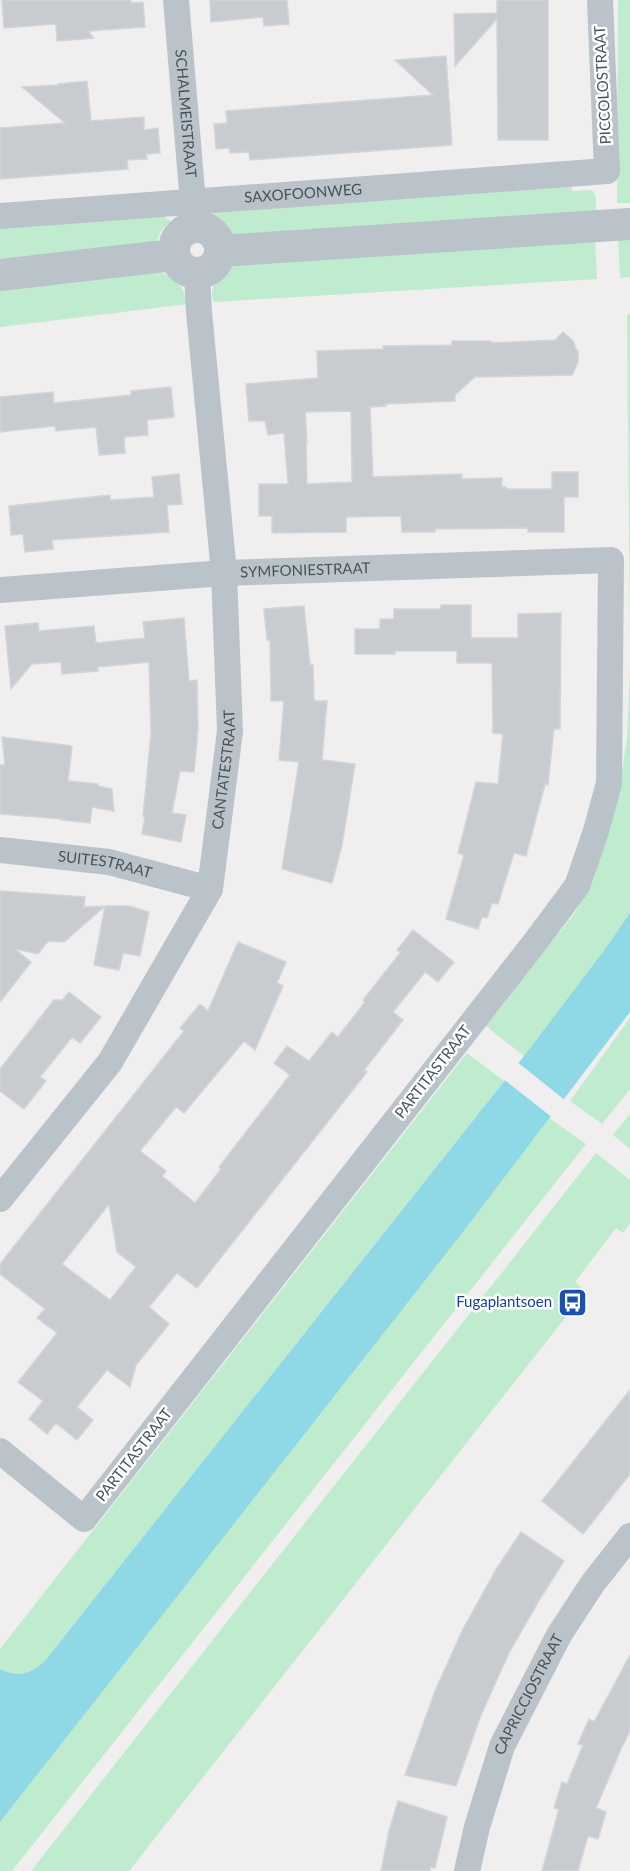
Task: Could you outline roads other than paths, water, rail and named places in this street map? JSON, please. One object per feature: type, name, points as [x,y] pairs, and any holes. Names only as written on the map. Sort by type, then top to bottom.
[{"type":"street","name":"SCHALMEISTRAAT","points":[[176,0],[194,215]]},
{"type":"street","name":"PICCOLOSTRAAT","points":[[600,0],[607,171]]},
{"type":"street","name":"SAXOFOONWEG","points":[[0,216],[194,215],[607,171]]},
{"type":"street","points":[[194,215],[206,229],[215,235],[220,250],[218,261],[212,269],[197,274],[184,271],[173,255],[174,244],[180,234],[189,228],[194,215]]},
{"type":"street","points":[[220,250],[630,224]]},
{"type":"street","points":[[0,275],[173,255]]},
{"type":"street","name":"CANTATESTRAAT","points":[[0,1199],[110,1062],[210,889],[230,730],[224,573],[197,274]]},
{"type":"street","name":"SYMFONIESTRAAT","points":[[0,590],[224,573],[611,560]]},
{"type":"street","name":"PARTITASTRAAT","points":[[0,1451],[84,1519],[536,942],[577,886],[596,831],[609,783],[611,560]]},
{"type":"street","name":"SUITESTRAAT","points":[[0,850],[109,862],[210,889]]},
{"type":"street","name":"CAPRICCIOSTRAAT","points":[[466,1871],[502,1746],[559,1635],[593,1583],[630,1536]]},
{"type":"water","points":[[630,913],[630,1012],[459,1237],[0,1822],[0,1669],[18,1674],[44,1662],[524,1056]]},
{"type":"place","name":"Fugaplantsoen","points":[[573,1302]]}]
